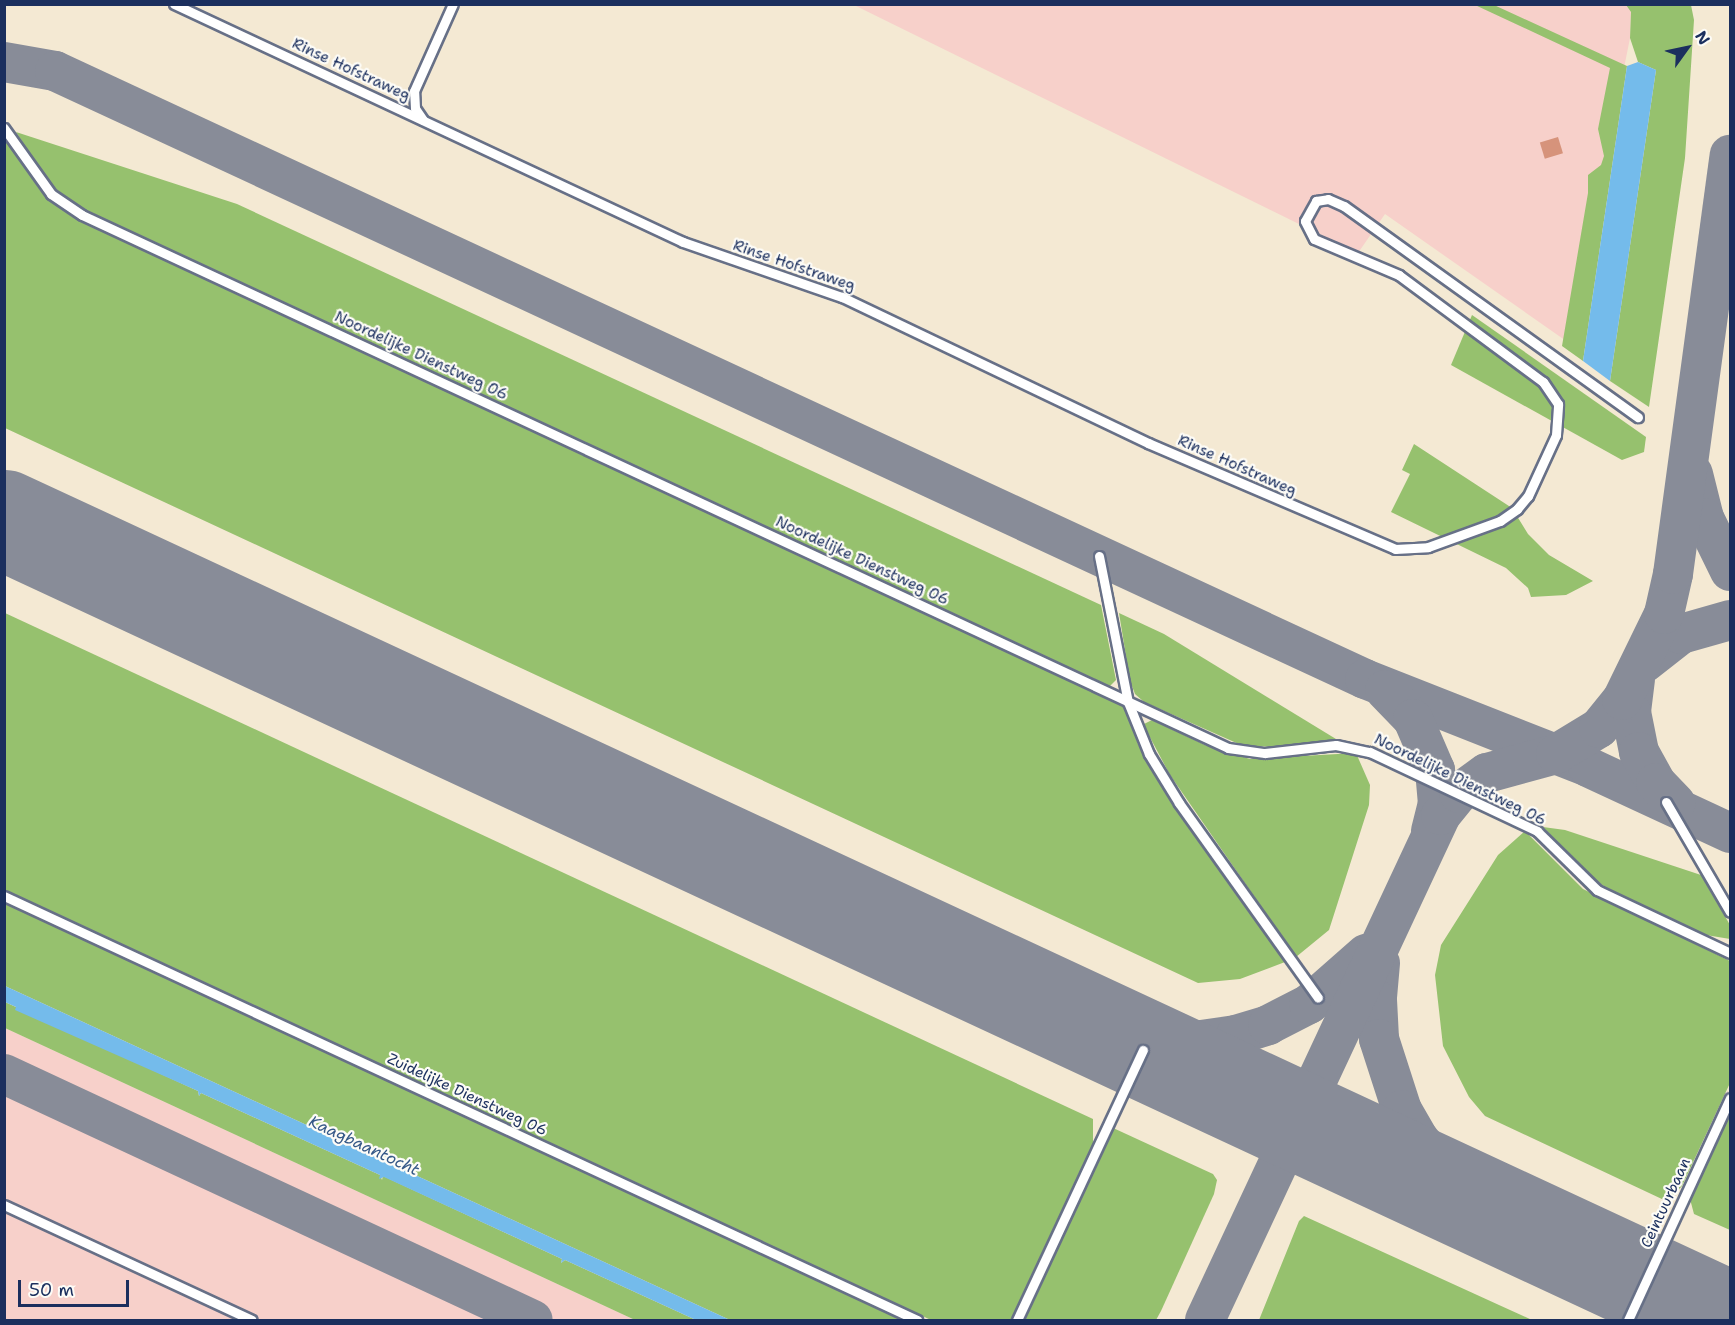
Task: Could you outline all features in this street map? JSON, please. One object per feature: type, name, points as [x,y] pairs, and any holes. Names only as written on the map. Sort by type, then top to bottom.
[{"type":"lane","name":"Rinse Hofstraweg","points":[[174,4],[709,254],[842,297],[1148,443],[1395,549],[1428,547],[1500,521],[1517,509],[1528,496],[1556,435],[1558,404],[1543,382],[1399,276],[1314,239],[1306,228],[1305,217],[1316,201],[1328,199],[1344,206],[1638,417]]},
{"type":"lane","points":[[431,125],[417,112],[414,91],[453,4]]},
{"type":"lane","name":"Noordelijke Dienstweg 06","points":[[4,128],[47,189],[74,211],[1128,702],[1239,751],[1265,753],[1336,745],[1370,752],[1537,831],[1575,873],[1597,890],[1731,953]]},
{"type":"lane","points":[[1099,556],[1128,702],[1163,778],[1318,998]]},
{"type":"lane","points":[[1666,802],[1731,912]]},
{"type":"lane","name":"Zuidelijke Dienstweg 06","points":[[4,896],[917,1320]]},
{"type":"lane","points":[[1017,1320],[1143,1050]]},
{"type":"lane","name":"Ceintuurbaan","points":[[1628,1320],[1731,1098]]},
{"type":"lane","points":[[4,1205],[238,1317],[252,1320]]},
{"type":"shaded area","points":[[854,5],[1626,5],[1631,12],[1630,38],[1569,343],[1385,214],[1358,253]]},
{"type":"shaded area","points":[[5,1028],[635,1320],[5,1320]]},
{"type":"green space","points":[[1475,5],[1494,5],[1627,66],[1583,361],[1562,346],[1588,193],[1588,175],[1601,165],[1604,156],[1598,129],[1610,68]]},
{"type":"green space","points":[[1626,5],[1691,5],[1694,20],[1685,158],[1649,407],[1610,381],[1656,70],[1638,62],[1630,38],[1631,12]]},
{"type":"green space","points":[[16,132],[237,204],[1101,605],[1116,680],[1109,687],[78,207],[50,186]]},
{"type":"green space","points":[[4,136],[40,190],[71,216],[1124,706],[1138,744],[1160,783],[1285,962],[1240,979],[1198,983],[5,428]]},
{"type":"green space","points":[[1472,315],[1646,437],[1644,452],[1622,460],[1451,365]]},
{"type":"green space","points":[[1414,444],[1512,508],[1528,534],[1549,555],[1593,581],[1566,595],[1531,597],[1528,588],[1506,568],[1391,512],[1410,474],[1402,470]]},
{"type":"green space","points":[[5,613],[1093,1119],[1093,1148],[1012,1320],[931,1320],[5,890]]},
{"type":"green space","points":[[1119,613],[1164,634],[1336,739],[1274,747],[1241,745],[1144,702],[1135,694],[1130,681]]},
{"type":"green space","points":[[1152,720],[1205,745],[1250,759],[1356,753],[1370,785],[1369,805],[1329,930],[1296,957],[1170,775],[1145,728],[1144,724]]},
{"type":"green space","points":[[1543,827],[1565,830],[1701,875],[1730,925],[1730,939],[1706,935],[1611,891],[1588,875]]},
{"type":"green space","points":[[1525,831],[1583,889],[1730,961],[1730,1083],[1682,1186],[1671,1198],[1664,1200],[1485,1116],[1469,1097],[1443,1046],[1435,975],[1441,945],[1498,855]]},
{"type":"green space","points":[[5,900],[906,1320],[730,1320],[5,986]]},
{"type":"green space","points":[[5,1002],[198,1091],[199,1096],[201,1093],[380,1175],[382,1180],[383,1176],[562,1259],[561,1263],[565,1260],[696,1320],[635,1320],[5,1028]]},
{"type":"green space","points":[[1730,1111],[1730,1230],[1694,1214],[1690,1199]]},
{"type":"green space","points":[[1111,1127],[1213,1174],[1217,1180],[1214,1194],[1161,1311],[1156,1320],[1021,1320]]},
{"type":"green space","points":[[1304,1216],[1532,1320],[1259,1320],[1299,1221]]},
{"type":"water","points":[[1638,62],[1656,70],[1610,381],[1583,361],[1627,66]]},
{"type":"water","points":[[4,986],[730,1320],[696,1320],[565,1260],[561,1263],[562,1259],[384,1177],[379,1179],[380,1175],[201,1093],[199,1096],[198,1091],[15,1010],[16,1007],[5,1002]]},
{"type":"building","points":[[1558,137],[1563,153],[1545,159],[1540,143]]},
{"type":"taxiway","points":[[4,62],[55,71],[1365,679],[1588,767],[1730,833]]},
{"type":"taxiway","points":[[1205,1320],[1441,815],[1459,793],[1487,773],[1556,754],[1599,728],[1622,700],[1664,614],[1673,574],[1730,155]]},
{"type":"taxiway","points":[[1693,474],[1704,518],[1730,571]]},
{"type":"taxiway","points":[[1644,663],[1681,634],[1730,620]]},
{"type":"taxiway","points":[[1635,679],[1631,712],[1639,752],[1656,783],[1675,803]]},
{"type":"taxiway","points":[[1385,690],[1413,719],[1435,770],[1438,803],[1431,831]]},
{"type":"taxiway","points":[[1092,1026],[1158,1040],[1201,1040],[1236,1035],[1268,1025],[1309,1004],[1366,954]]},
{"type":"taxiway","points":[[1380,963],[1377,1000],[1379,1039],[1402,1110],[1418,1138],[1448,1174],[1505,1218]]},
{"type":"taxiway","points":[[4,1074],[533,1320]]},
{"type":"taxiway","points":[[1646,1283],[1730,1308]]},
{"type":"runway","points":[[4,520],[1726,1320]]},
{"type":"water label","name":"Kaagbaantocht","points":[[364,1146]]}]
